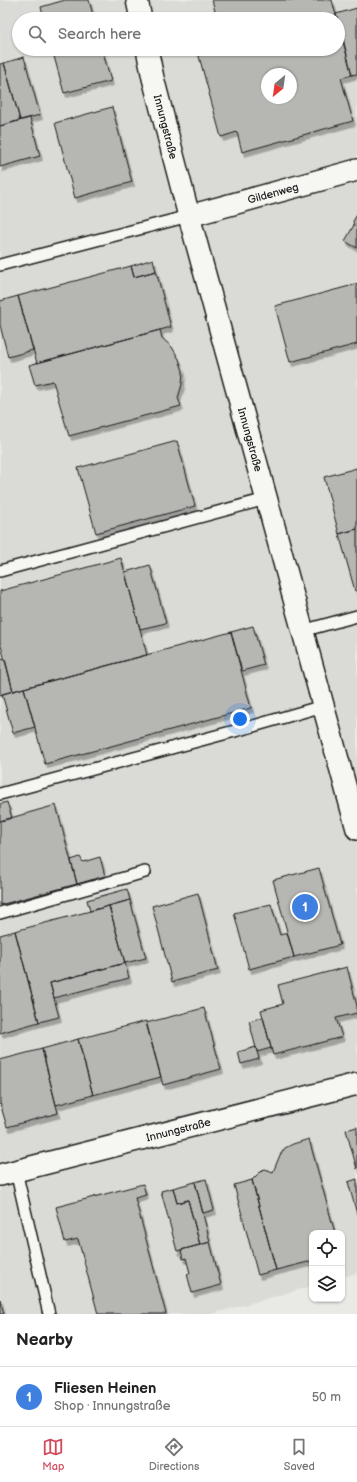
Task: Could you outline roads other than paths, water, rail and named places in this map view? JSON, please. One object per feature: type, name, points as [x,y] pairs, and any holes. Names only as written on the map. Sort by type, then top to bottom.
[{"type":"street","points":[[137,0],[140,12]]},
{"type":"street","name":"Innungstraße","points":[[148,56],[189,216],[357,829]]},
{"type":"street","name":"Gildenweg","points":[[189,216],[357,170]]},
{"type":"street","name":"Innungstraße","points":[[8,1173],[357,1084]]},
{"type":"lane","points":[[0,265],[189,216]]},
{"type":"lane","points":[[0,571],[266,499]]},
{"type":"lane","points":[[302,631],[357,616]]},
{"type":"lane","points":[[0,794],[323,706]]},
{"type":"lane","points":[[0,913],[145,872]]},
{"type":"lane","points":[[8,1173],[49,1314]]},
{"type":"place","name":"Fliesen Heinen","points":[[305,907]]}]
